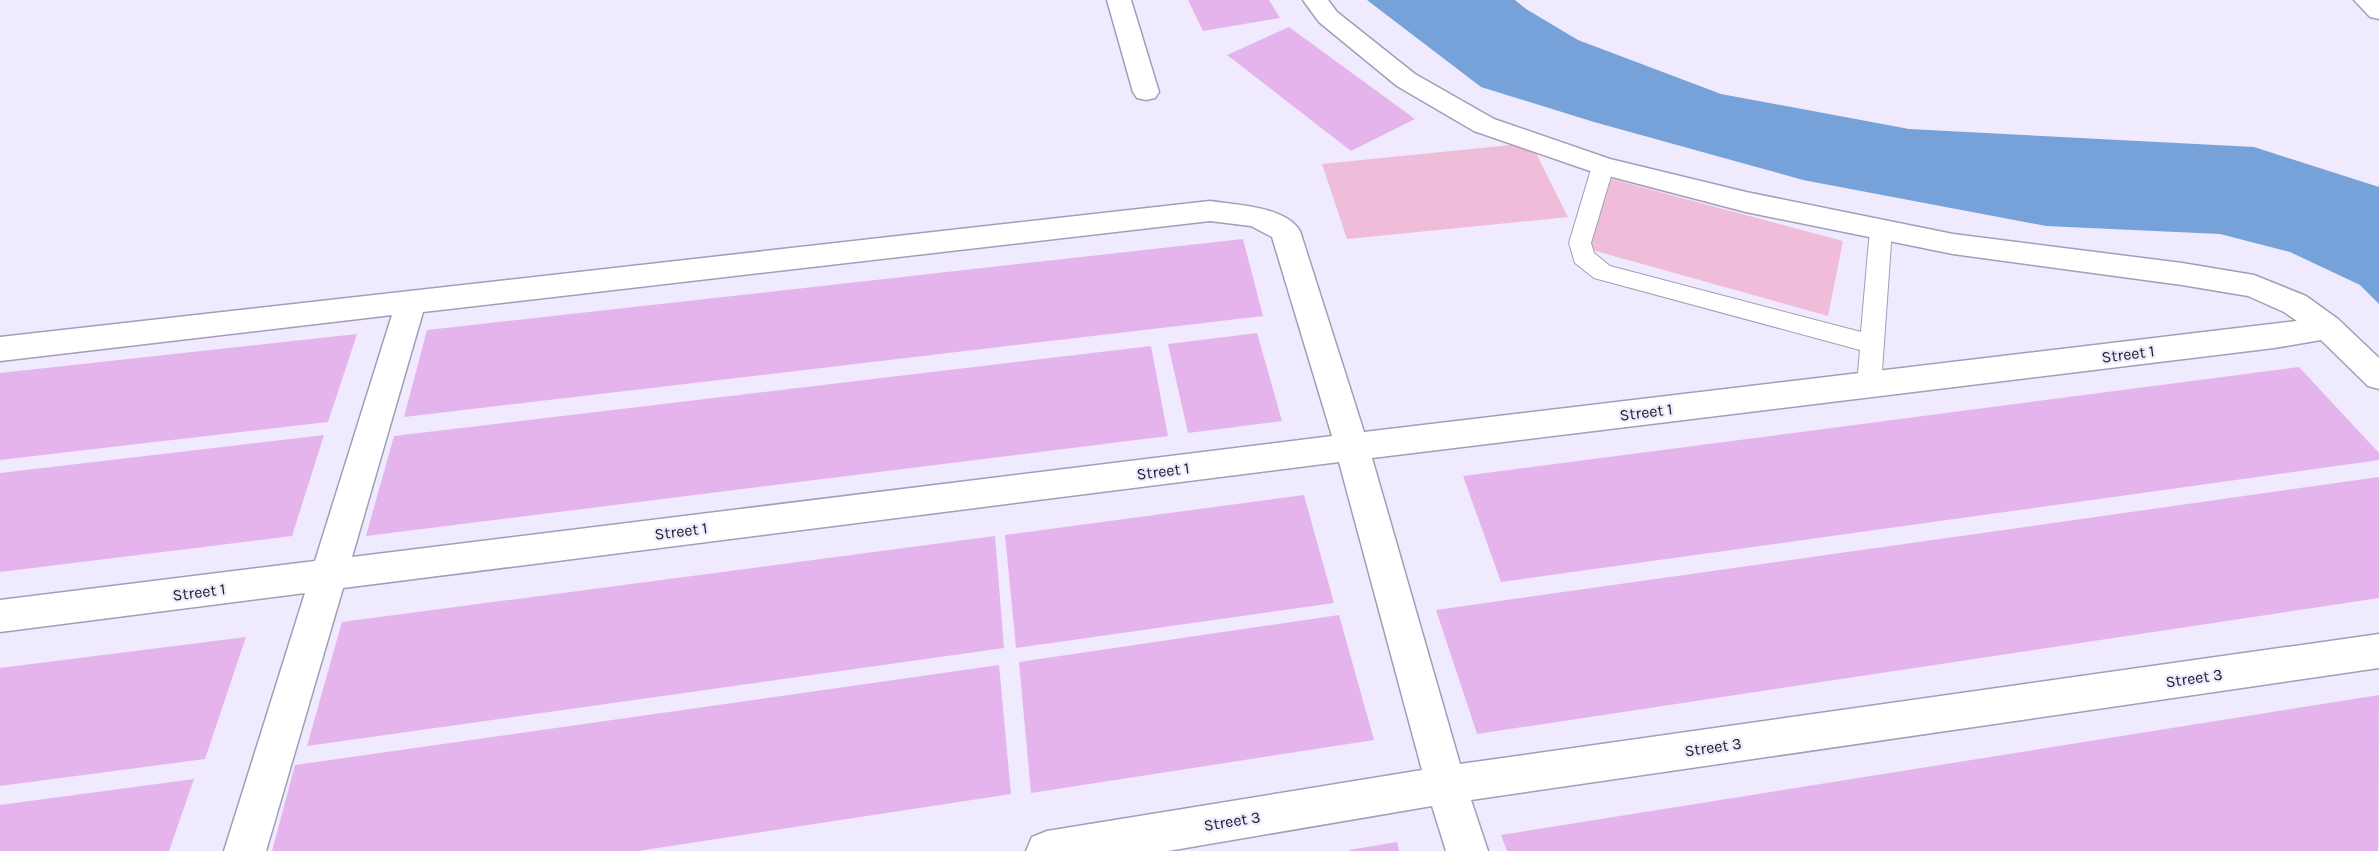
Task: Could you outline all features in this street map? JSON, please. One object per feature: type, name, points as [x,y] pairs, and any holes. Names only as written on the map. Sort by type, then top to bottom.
[{"type":"street","points":[[1119,0],[1146,92]]},
{"type":"street","points":[[1315,0],[1328,17],[1406,80],[1484,125],[1603,166],[1746,202],[1953,244],[2182,274],[2254,286],[2295,304],[2327,327],[2379,377]]},
{"type":"street","points":[[2366,0],[2379,12]]},
{"type":"street","points":[[0,349],[1210,211],[1257,217],[1285,231],[1352,447],[1446,785],[1467,851]]},
{"type":"street","points":[[245,851],[411,302]]},
{"type":"street","name":"Street 1","points":[[0,616],[1352,447],[2274,337],[2327,327]]},
{"type":"street","name":"Street 3","points":[[1047,851],[1446,785],[2379,651]]},
{"type":"lane","points":[[1603,166],[1580,243],[1582,257],[1602,272],[1872,344]]},
{"type":"lane","points":[[1869,385],[1881,230]]},
{"type":"shaded area","points":[[1531,143],[1568,217],[1347,239],[1322,164]]},
{"type":"shaded area","points":[[1611,179],[1843,241],[1828,316],[1585,248]]},
{"type":"water","points":[[1367,0],[1515,0],[1578,40],[1721,94],[1909,129],[2254,147],[2379,187],[2379,304],[2360,285],[2290,252],[2220,234],[2046,226],[1803,180],[1594,122],[1481,87]]},
{"type":"building","points":[[1188,0],[1269,0],[1280,18],[1203,31]]},
{"type":"building","points":[[1289,27],[1415,119],[1351,151],[1227,55]]},
{"type":"building","points":[[1243,239],[1263,316],[404,417],[427,330]]},
{"type":"building","points":[[1257,333],[1282,421],[1188,433],[1168,344]]},
{"type":"building","points":[[357,334],[328,422],[0,460],[0,373]]},
{"type":"building","points":[[1151,346],[1168,436],[366,536],[394,436]]},
{"type":"building","points":[[2299,367],[2379,453],[2379,460],[1501,582],[1463,476]]},
{"type":"building","points":[[324,435],[292,536],[0,572],[0,473]]},
{"type":"building","points":[[2379,477],[2379,598],[1477,734],[1436,610]]},
{"type":"building","points":[[1304,495],[1334,603],[1016,648],[1005,535]]},
{"type":"building","points":[[995,536],[1004,648],[307,746],[342,622]]},
{"type":"building","points":[[1339,615],[1374,740],[1031,793],[1019,662]]},
{"type":"building","points":[[246,637],[205,759],[0,786],[0,668]]},
{"type":"building","points":[[999,665],[1011,794],[638,851],[272,851],[295,765]]},
{"type":"building","points":[[2379,695],[2378,851],[1507,851],[1501,835]]},
{"type":"building","points":[[194,779],[169,851],[0,851],[0,805]]},
{"type":"building","points":[[1397,842],[1399,851],[1349,851],[1349,850]]}]
